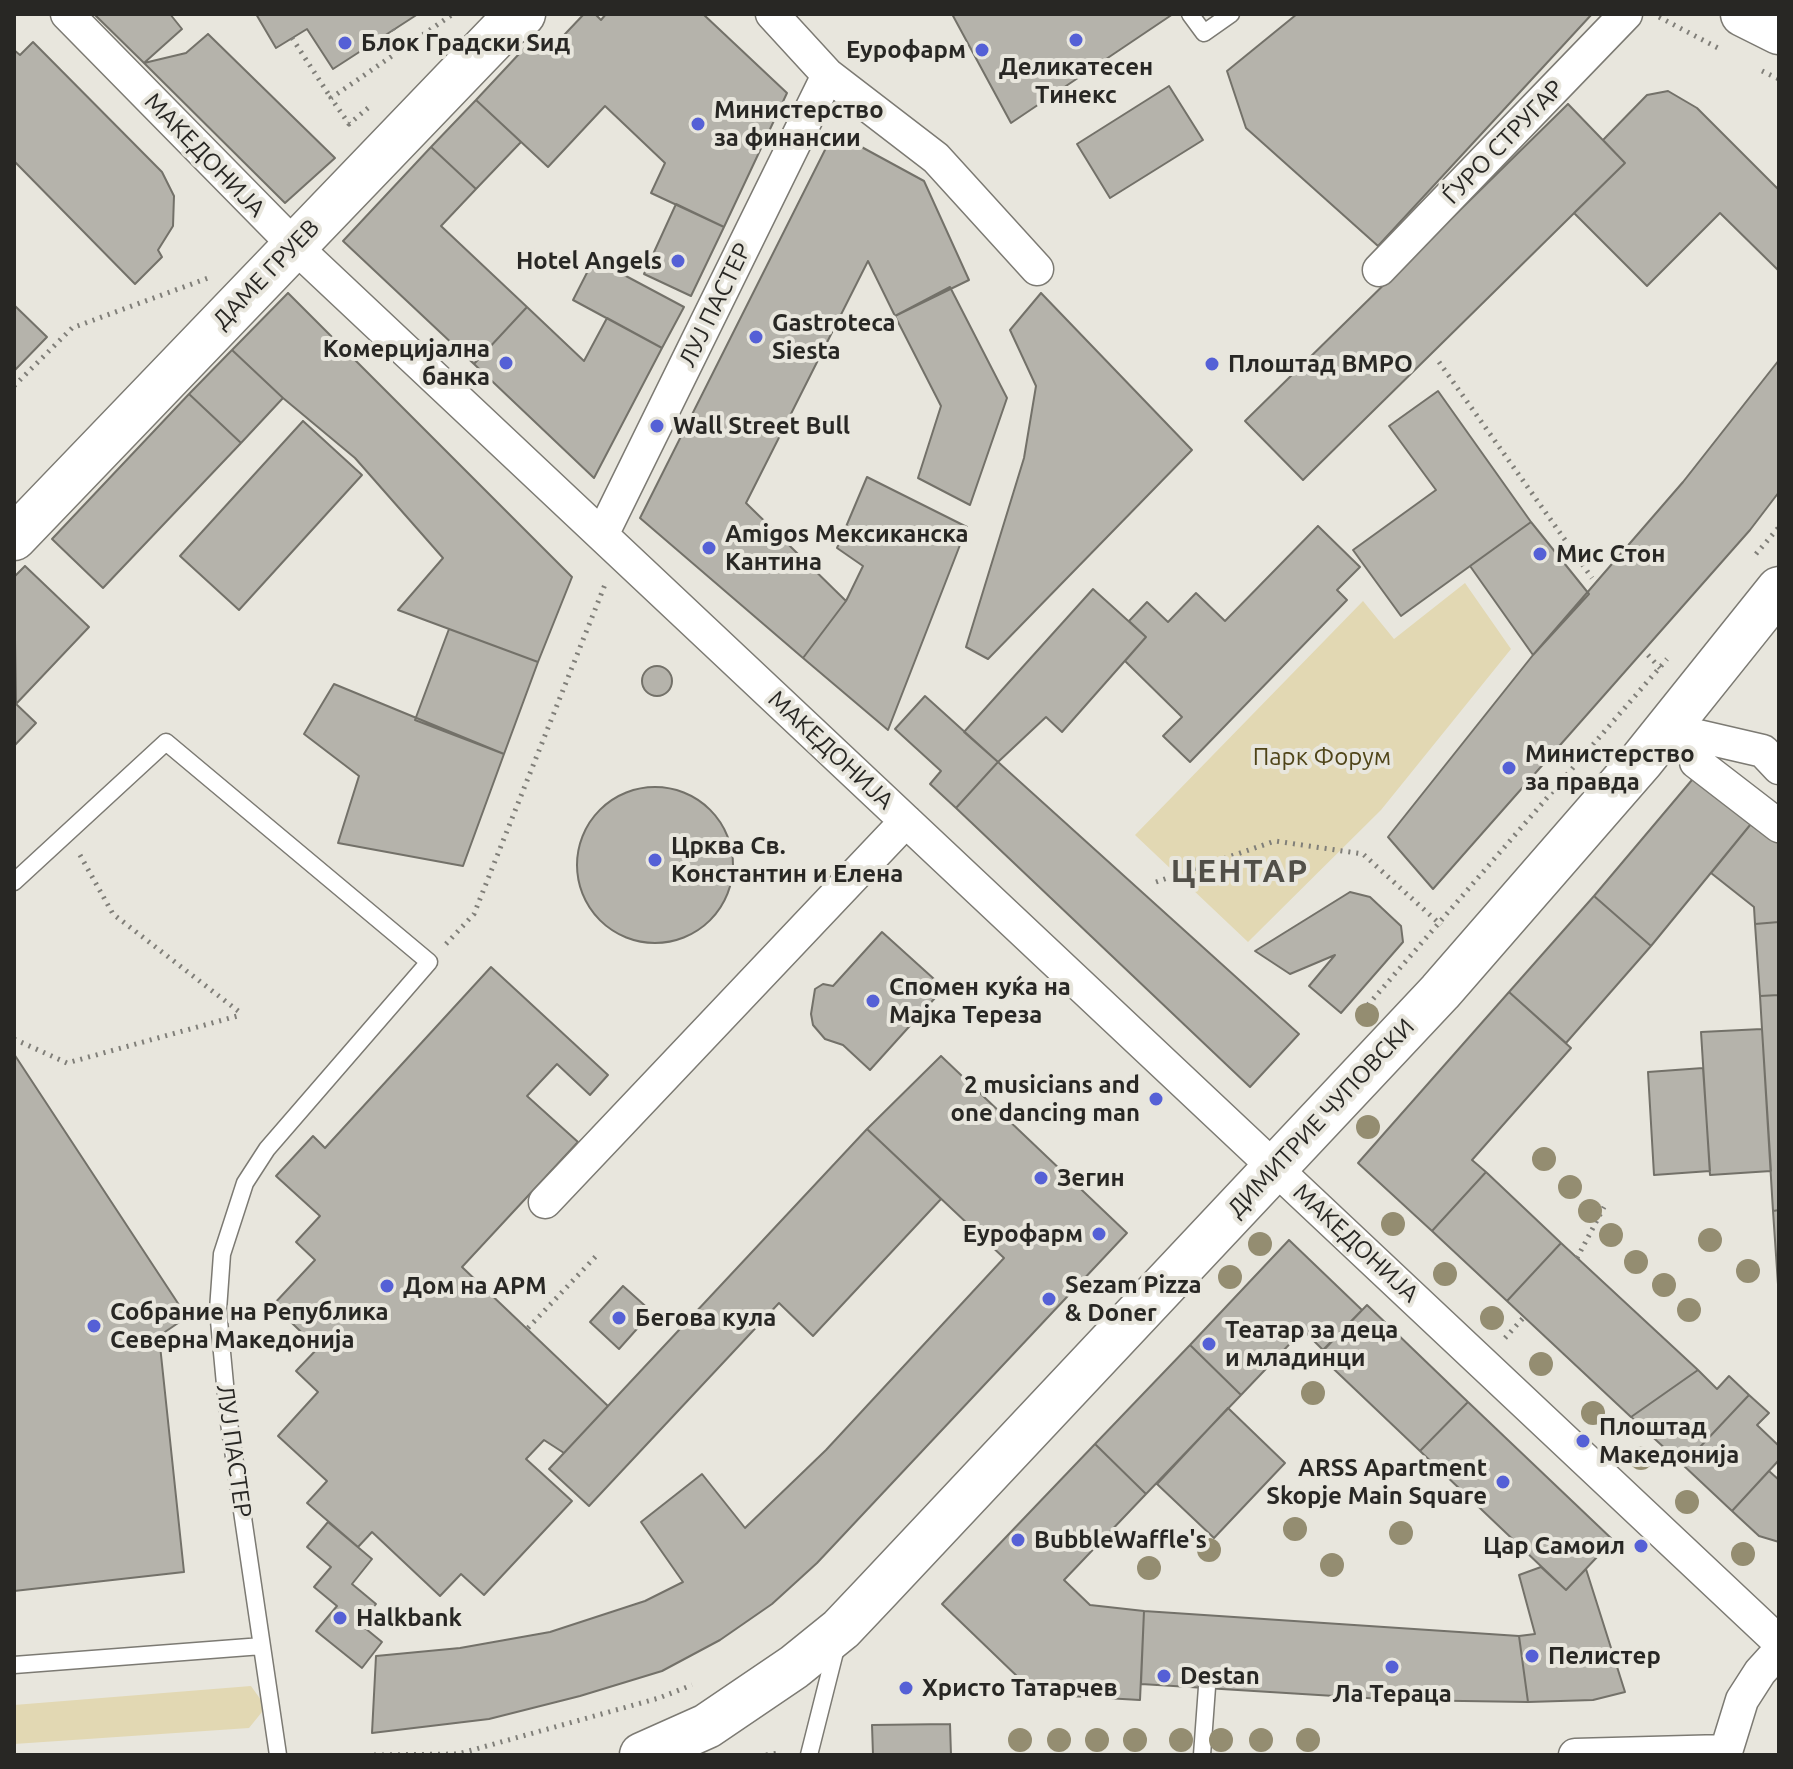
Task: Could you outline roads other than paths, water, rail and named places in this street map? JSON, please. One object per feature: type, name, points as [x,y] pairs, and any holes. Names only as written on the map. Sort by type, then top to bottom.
[{"type":"street","name":"МАКЕДОНИЈА","points":[[67,14],[295,244],[1779,1642]]},
{"type":"street","name":"ДАМЕ ГРУЕВ","points":[[14,538],[504,28],[523,14]]},
{"type":"street","points":[[772,14],[828,75],[936,158],[1037,269]]},
{"type":"street","name":"ЃУРО СТРУГАР","points":[[1379,270],[1626,14]]},
{"type":"street","points":[[1743,14],[1779,32]]},
{"type":"street","name":"ЛУЈ ПАСТЕР","points":[[611,543],[828,75]]},
{"type":"street","name":"ДИМИТРИЕ ЧУПОВСКИ","points":[[642,1755],[692,1734],[722,1717],[794,1667],[841,1629],[1440,992],[1668,729],[1779,589]]},
{"type":"street","points":[[1668,729],[1774,750]]},
{"type":"street","points":[[1696,762],[1779,826]]},
{"type":"street","points":[[545,1202],[906,821]]},
{"type":"street","points":[[1575,1755],[1725,1753],[1747,1691],[1779,1651]]},
{"type":"lane","points":[[1190,14],[1204,33],[1231,14]]},
{"type":"lane","name":"ЛУЈ ПАСТЕР","points":[[14,882],[166,742],[429,962],[267,1149],[245,1183],[222,1254],[218,1310],[228,1416],[278,1755]]},
{"type":"lane","points":[[809,1755],[841,1629]]},
{"type":"lane","points":[[14,1665],[262,1646]]},
{"type":"lane","points":[[1202,1755],[1207,1687]]},
{"type":"place","name":"Деликатесен Тинекс","points":[[1076,40]]},
{"type":"place","name":"Блок Градски Sид","points":[[345,43]]},
{"type":"place","name":"Еурофарм","points":[[982,50]]},
{"type":"place","name":"Министерство за финансии","points":[[698,124]]},
{"type":"place","name":"Hotel Angels","points":[[678,261]]},
{"type":"place","name":"Gastroteca Siesta","points":[[756,337]]},
{"type":"place","name":"Комерцијална банка","points":[[506,363]]},
{"type":"place","name":"Плоштад ВМРО","points":[[1212,364]]},
{"type":"place","name":"Wall Street Bull","points":[[657,426]]},
{"type":"place","name":"Amigos Мексиканска Кантина","points":[[709,548]]},
{"type":"place","name":"Мис Стон","points":[[1540,554]]},
{"type":"place","name":"Министерство за правда","points":[[1509,768]]},
{"type":"place","name":"Црква Св. Константин и Елена","points":[[655,860]]},
{"type":"place","name":"Спомен куќа на Мајка Тереза","points":[[873,1001]]},
{"type":"place","name":"2 musicians and one dancing man","points":[[1156,1099]]},
{"type":"place","name":"Зегин","points":[[1041,1178]]},
{"type":"place","name":"Eуpoфapм","points":[[1099,1234]]},
{"type":"place","name":"Дом на АРМ","points":[[387,1286]]},
{"type":"place","name":"Sezam Pizza & Doner","points":[[1049,1299]]},
{"type":"place","name":"Бегова кула","points":[[619,1318]]},
{"type":"place","name":"Собрание на Република Северна Македонија","points":[[94,1326]]},
{"type":"place","name":"Театар за деца и младинци","points":[[1209,1344]]},
{"type":"place","name":"Плоштад Македонија","points":[[1583,1441]]},
{"type":"place","name":"ARSS Apartment Skopje Main Square","points":[[1503,1482]]},
{"type":"place","name":"BubbleWaffle's","points":[[1018,1540]]},
{"type":"place","name":"Цар Самоил","points":[[1641,1546]]},
{"type":"place","name":"Halkbank","points":[[340,1618]]},
{"type":"place","name":"Пелистер","points":[[1532,1656]]},
{"type":"place","name":"Ла Тераца","points":[[1392,1667]]},
{"type":"place","name":"Destan","points":[[1164,1676]]},
{"type":"place","name":"Христо Татарчев","points":[[906,1688]]},
{"type":"district","name":"ЦЕНТАР","points":[[1240,871]]},
{"type":"park label","name":"Парк Форум","points":[[1322,757]]}]
